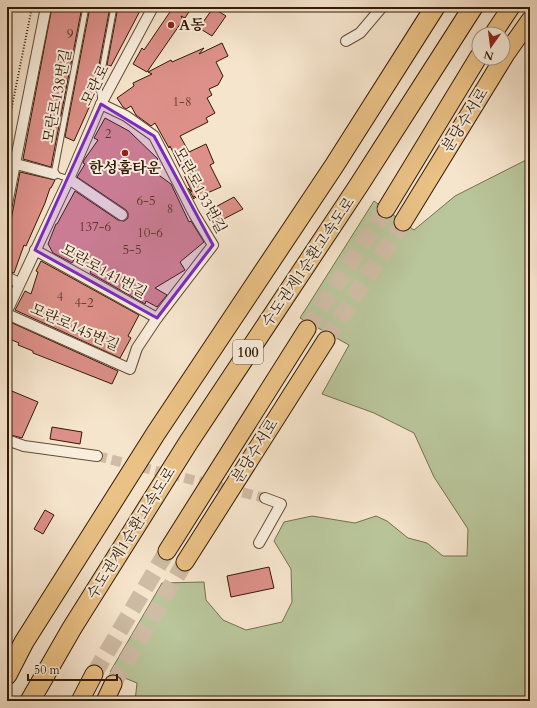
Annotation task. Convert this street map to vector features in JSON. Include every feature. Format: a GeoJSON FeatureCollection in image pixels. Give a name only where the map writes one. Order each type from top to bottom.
{"type":"FeatureCollection","features":[{"type":"Feature","properties":{"kind":"highway","name":"수도권제1순환고속도로"},"geometry":{"type":"LineString","coordinates":[[7,675],[24,642],[156,433],[334,166],[435,7]]}},
{"type":"Feature","properties":{"kind":"highway","name":"수도권제1순환고속도로"},"geometry":{"type":"LineString","coordinates":[[30,701],[72,628],[188,442],[359,185],[473,7]]}},
{"type":"Feature","properties":{"kind":"highway"},"geometry":{"type":"LineString","coordinates":[[498,26],[511,7]]}},
{"type":"Feature","properties":{"kind":"highway","name":"분당수서로"},"geometry":{"type":"LineString","coordinates":[[403,222],[506,54],[530,20]]}},
{"type":"Feature","properties":{"kind":"highway","name":"분당수서로"},"geometry":{"type":"LineString","coordinates":[[386,209],[473,66]]}},
{"type":"Feature","properties":{"kind":"highway","name":"분당수서로"},"geometry":{"type":"LineString","coordinates":[[167,551],[307,329]]}},
{"type":"Feature","properties":{"kind":"highway","name":"분당수서로"},"geometry":{"type":"LineString","coordinates":[[185,562],[326,340]]}},
{"type":"Feature","properties":{"kind":"highway"},"geometry":{"type":"LineString","coordinates":[[80,701],[94,674]]}},
{"type":"Feature","properties":{"kind":"highway"},"geometry":{"type":"LineString","coordinates":[[105,701],[113,684]]}},
{"type":"Feature","properties":{"kind":"street"},"geometry":{"type":"LineString","coordinates":[[7,204],[46,7]]}},
{"type":"Feature","properties":{"kind":"street","name":"모란로"},"geometry":{"type":"LineString","coordinates":[[7,312],[19,283],[69,179],[101,104],[153,7]]}},
{"type":"Feature","properties":{"kind":"street"},"geometry":{"type":"LineString","coordinates":[[346,41],[360,33],[382,7]]}},
{"type":"Feature","properties":{"kind":"street","name":"모란로133번길"},"geometry":{"type":"LineString","coordinates":[[101,104],[126,116],[154,136],[194,214],[213,245],[157,318],[137,348],[130,369]]}},
{"type":"Feature","properties":{"kind":"street"},"geometry":{"type":"LineString","coordinates":[[16,164],[54,174]]}},
{"type":"Feature","properties":{"kind":"street"},"geometry":{"type":"LineString","coordinates":[[69,179],[122,215]]}},
{"type":"Feature","properties":{"kind":"street","name":"모란로141번길"},"geometry":{"type":"LineString","coordinates":[[35,250],[157,318]]}},
{"type":"Feature","properties":{"kind":"street"},"geometry":{"type":"LineString","coordinates":[[7,277],[19,283]]}},
{"type":"Feature","properties":{"kind":"street","name":"모란로145번길"},"geometry":{"type":"LineString","coordinates":[[7,312],[130,369]]}},
{"type":"Feature","properties":{"kind":"street"},"geometry":{"type":"LineString","coordinates":[[7,440],[24,446],[97,456]]}},
{"type":"Feature","properties":{"kind":"street"},"geometry":{"type":"LineString","coordinates":[[259,543],[280,504],[265,498]]}},
{"type":"Feature","properties":{"kind":"lane","name":"모란로138번길"},"geometry":{"type":"LineString","coordinates":[[54,174],[86,7]]}},
{"type":"Feature","properties":{"kind":"lane"},"geometry":{"type":"LineString","coordinates":[[101,104],[99,87],[114,7]]}},
{"type":"Feature","properties":{"kind":"lane"},"geometry":{"type":"LineString","coordinates":[[54,174],[69,179]]}},
{"type":"Feature","properties":{"kind":"path"},"geometry":{"type":"LineString","coordinates":[[7,131],[32,7]]}},
{"type":"Feature","properties":{"kind":"highlighted area"},"geometry":{"type":"Polygon","coordinates":[[[101,104],[154,136],[213,245],[157,318],[35,250],[101,104]]]}},
{"type":"Feature","properties":{"kind":"green space"},"geometry":{"type":"Polygon","coordinates":[[[530,158],[530,701],[135,701],[137,683],[110,672],[162,583],[204,582],[206,600],[223,620],[246,630],[282,622],[292,602],[291,569],[274,541],[284,522],[312,516],[355,523],[376,516],[387,521],[408,538],[427,543],[443,556],[467,556],[468,529],[434,477],[414,433],[374,413],[322,394],[349,345],[300,318],[374,201],[414,230],[455,196],[530,158]]]}},
{"type":"Feature","properties":{"kind":"building"},"geometry":{"type":"Polygon","coordinates":[[[52,7],[82,7],[51,167],[23,159],[52,7]]]}},
{"type":"Feature","properties":{"kind":"building"},"geometry":{"type":"Polygon","coordinates":[[[90,7],[110,7],[95,86],[96,92],[74,141],[65,137],[90,7]]]}},
{"type":"Feature","properties":{"kind":"building"},"geometry":{"type":"Polygon","coordinates":[[[118,7],[142,7],[111,66],[107,65],[118,7]]]}},
{"type":"Feature","properties":{"kind":"building","name":"A동"},"geometry":{"type":"Polygon","coordinates":[[[168,7],[192,7],[185,18],[181,16],[183,20],[147,72],[133,64],[142,48],[144,50],[172,9],[168,7]]]}},
{"type":"Feature","properties":{"kind":"building"},"geometry":{"type":"Polygon","coordinates":[[[213,8],[226,16],[212,36],[199,28],[213,8]]]}},
{"type":"Feature","properties":{"kind":"building"},"geometry":{"type":"Polygon","coordinates":[[[222,43],[228,56],[216,62],[223,76],[218,85],[209,89],[212,95],[207,98],[215,113],[206,118],[208,122],[180,136],[189,152],[206,144],[214,163],[210,165],[221,187],[196,198],[194,196],[194,199],[170,146],[169,148],[155,123],[151,126],[136,115],[131,106],[126,109],[123,107],[117,98],[134,86],[133,83],[152,74],[148,72],[171,60],[172,62],[204,48],[199,54],[222,43]]]}},
{"type":"Feature","properties":{"kind":"building"},"geometry":{"type":"Polygon","coordinates":[[[105,118],[129,131],[158,159],[149,168],[171,184],[189,222],[191,221],[204,242],[180,262],[185,270],[155,288],[167,295],[157,307],[146,301],[145,304],[90,273],[92,268],[75,258],[72,263],[53,253],[48,244],[56,224],[75,191],[118,220],[124,221],[128,218],[128,213],[126,210],[77,177],[85,164],[83,163],[84,160],[98,140],[94,138],[105,118]]]}},
{"type":"Feature","properties":{"kind":"building"},"geometry":{"type":"Polygon","coordinates":[[[20,172],[55,180],[50,188],[26,246],[24,245],[14,273],[7,271],[7,242],[20,172]]]}},
{"type":"Feature","properties":{"kind":"building"},"geometry":{"type":"Polygon","coordinates":[[[234,197],[243,209],[214,224],[208,211],[234,197]]]}},
{"type":"Feature","properties":{"kind":"building"},"geometry":{"type":"Polygon","coordinates":[[[41,261],[139,315],[128,336],[131,338],[120,358],[15,310],[25,291],[31,294],[38,272],[36,271],[41,261]]]}},
{"type":"Feature","properties":{"kind":"building"},"geometry":{"type":"Polygon","coordinates":[[[10,322],[118,371],[112,384],[33,353],[33,351],[18,345],[19,343],[7,338],[7,330],[10,322]]]}},
{"type":"Feature","properties":{"kind":"building"},"geometry":{"type":"Polygon","coordinates":[[[7,389],[38,402],[22,438],[7,434],[7,389]]]}},
{"type":"Feature","properties":{"kind":"building"},"geometry":{"type":"Polygon","coordinates":[[[52,427],[82,432],[80,444],[50,439],[52,427]]]}},
{"type":"Feature","properties":{"kind":"building"},"geometry":{"type":"Polygon","coordinates":[[[45,510],[54,515],[43,534],[34,529],[45,510]]]}},
{"type":"Feature","properties":{"kind":"building"},"geometry":{"type":"Polygon","coordinates":[[[269,567],[274,588],[231,597],[227,576],[269,567]]]}},
{"type":"Feature","properties":{"kind":"tunnel"},"geometry":{"type":"LineString","coordinates":[[307,329],[386,209]]}},
{"type":"Feature","properties":{"kind":"tunnel"},"geometry":{"type":"LineString","coordinates":[[326,340],[403,222]]}},
{"type":"Feature","properties":{"kind":"tunnel"},"geometry":{"type":"LineString","coordinates":[[97,456],[265,498]]}},
{"type":"Feature","properties":{"kind":"tunnel"},"geometry":{"type":"LineString","coordinates":[[94,674],[167,551]]}},
{"type":"Feature","properties":{"kind":"tunnel"},"geometry":{"type":"LineString","coordinates":[[113,684],[185,562]]}},
{"type":"Feature","properties":{"kind":"place","name":"A동"},"geometry":{"type":"Point","coordinates":[171,25]}},
{"type":"Feature","properties":{"kind":"place","name":"한성홈타운"},"geometry":{"type":"Point","coordinates":[125,153]}}]}
